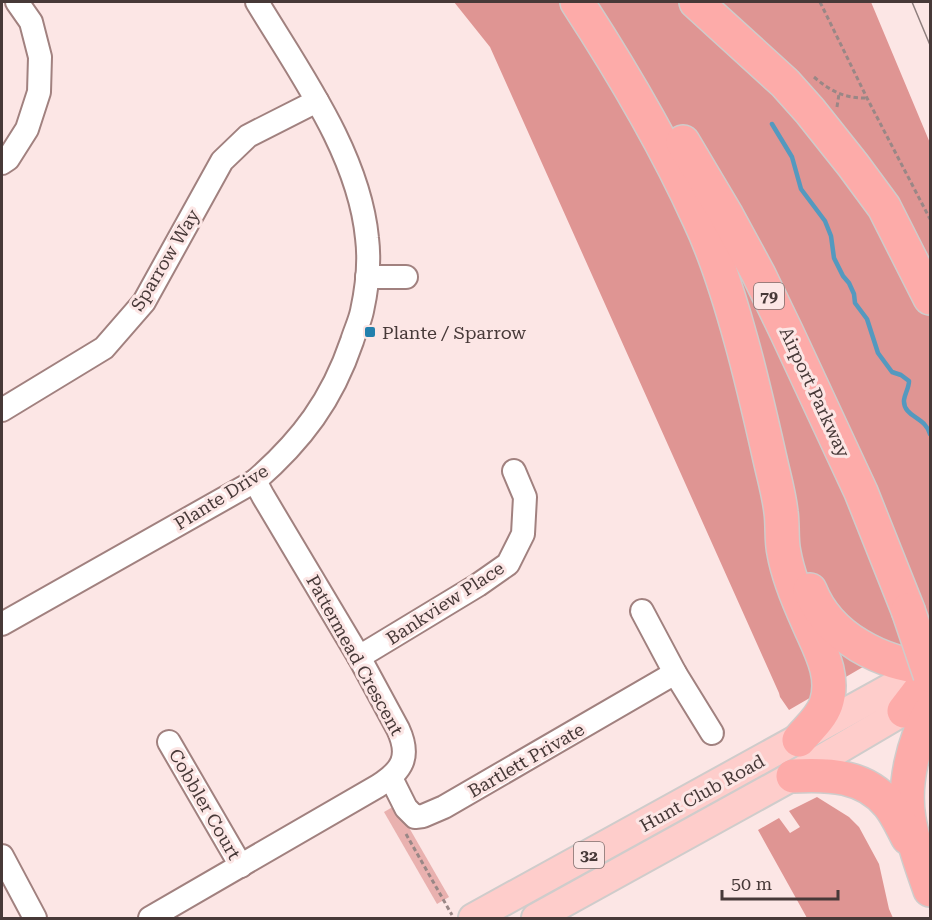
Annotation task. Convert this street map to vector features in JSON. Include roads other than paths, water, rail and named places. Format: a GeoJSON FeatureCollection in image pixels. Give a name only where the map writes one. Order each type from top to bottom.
{"type":"FeatureCollection","features":[{"type":"Feature","properties":{"kind":"highway"},"geometry":{"type":"LineString","coordinates":[[577,2],[613,56],[700,221],[722,278],[742,342],[781,513],[784,552],[799,600],[824,660],[829,684],[826,704],[820,716],[798,740]]}},
{"type":"Feature","properties":{"kind":"highway","name":"Airport Parkway"},"geometry":{"type":"LineString","coordinates":[[593,2],[674,127],[759,275],[857,482],[908,610],[924,684]]}},
{"type":"Feature","properties":{"kind":"highway"},"geometry":{"type":"LineString","coordinates":[[696,2],[785,83],[853,165],[884,207],[930,298]]}},
{"type":"Feature","properties":{"kind":"highway"},"geometry":{"type":"LineString","coordinates":[[781,513],[813,597],[830,622],[851,640],[875,654],[895,661],[924,684],[920,734],[914,752],[908,790],[908,816],[930,890]]}},
{"type":"Feature","properties":{"kind":"highway"},"geometry":{"type":"LineString","coordinates":[[793,776],[845,777],[868,787],[879,795],[895,814],[919,858]]}},
{"type":"Feature","properties":{"kind":"main road","name":"Hunt Club Road"},"geometry":{"type":"LineString","coordinates":[[472,918],[798,740],[924,684]]}},
{"type":"Feature","properties":{"kind":"main road","name":"Hunt Club Road"},"geometry":{"type":"LineString","coordinates":[[536,918],[793,776],[924,684]]}},
{"type":"Feature","properties":{"kind":"street"},"geometry":{"type":"LineString","coordinates":[[2,163],[8,159],[27,129],[39,92],[40,57],[31,22],[17,2]]}},
{"type":"Feature","properties":{"kind":"street","name":"Plante Drive"},"geometry":{"type":"LineString","coordinates":[[2,624],[255,481],[279,460],[306,429],[325,402],[346,358],[362,312],[367,277],[368,240],[362,204],[332,128],[257,2]]}},
{"type":"Feature","properties":{"kind":"street","name":"Sparrow Way"},"geometry":{"type":"LineString","coordinates":[[2,410],[104,348],[144,302],[222,162],[248,136],[317,101]]}},
{"type":"Feature","properties":{"kind":"street"},"geometry":{"type":"LineString","coordinates":[[367,277],[406,277]]}},
{"type":"Feature","properties":{"kind":"street","name":"Bankview Place"},"geometry":{"type":"LineString","coordinates":[[359,657],[478,585],[508,564],[523,534],[525,497],[514,471]]}},
{"type":"Feature","properties":{"kind":"street","name":"Pattermead Crescent"},"geometry":{"type":"LineString","coordinates":[[255,481],[359,657],[403,741],[399,771],[391,778]]}},
{"type":"Feature","properties":{"kind":"street"},"geometry":{"type":"LineString","coordinates":[[642,611],[675,673],[712,733]]}},
{"type":"Feature","properties":{"kind":"street","name":"Bartlett Private"},"geometry":{"type":"LineString","coordinates":[[391,778],[406,808],[415,817],[423,816],[444,807],[675,673]]}},
{"type":"Feature","properties":{"kind":"street","name":"Cobbler Court"},"geometry":{"type":"LineString","coordinates":[[168,742],[241,866]]}},
{"type":"Feature","properties":{"kind":"street"},"geometry":{"type":"LineString","coordinates":[[150,918],[391,778]]}},
{"type":"Feature","properties":{"kind":"street"},"geometry":{"type":"LineString","coordinates":[[2,856],[35,918]]}},
{"type":"Feature","properties":{"kind":"waterway"},"geometry":{"type":"LineString","coordinates":[[772,124],[792,157],[801,189],[825,221],[831,236],[834,258],[849,283],[855,303],[867,319],[878,353],[892,372],[909,381],[904,400],[906,409],[928,428],[930,434]]}},
{"type":"Feature","properties":{"kind":"tram line"},"geometry":{"type":"LineString","coordinates":[[912,2],[930,45]]}},
{"type":"Feature","properties":{"kind":"place","name":"Plante / Sparrow"},"geometry":{"type":"Point","coordinates":[370,332]}}]}
